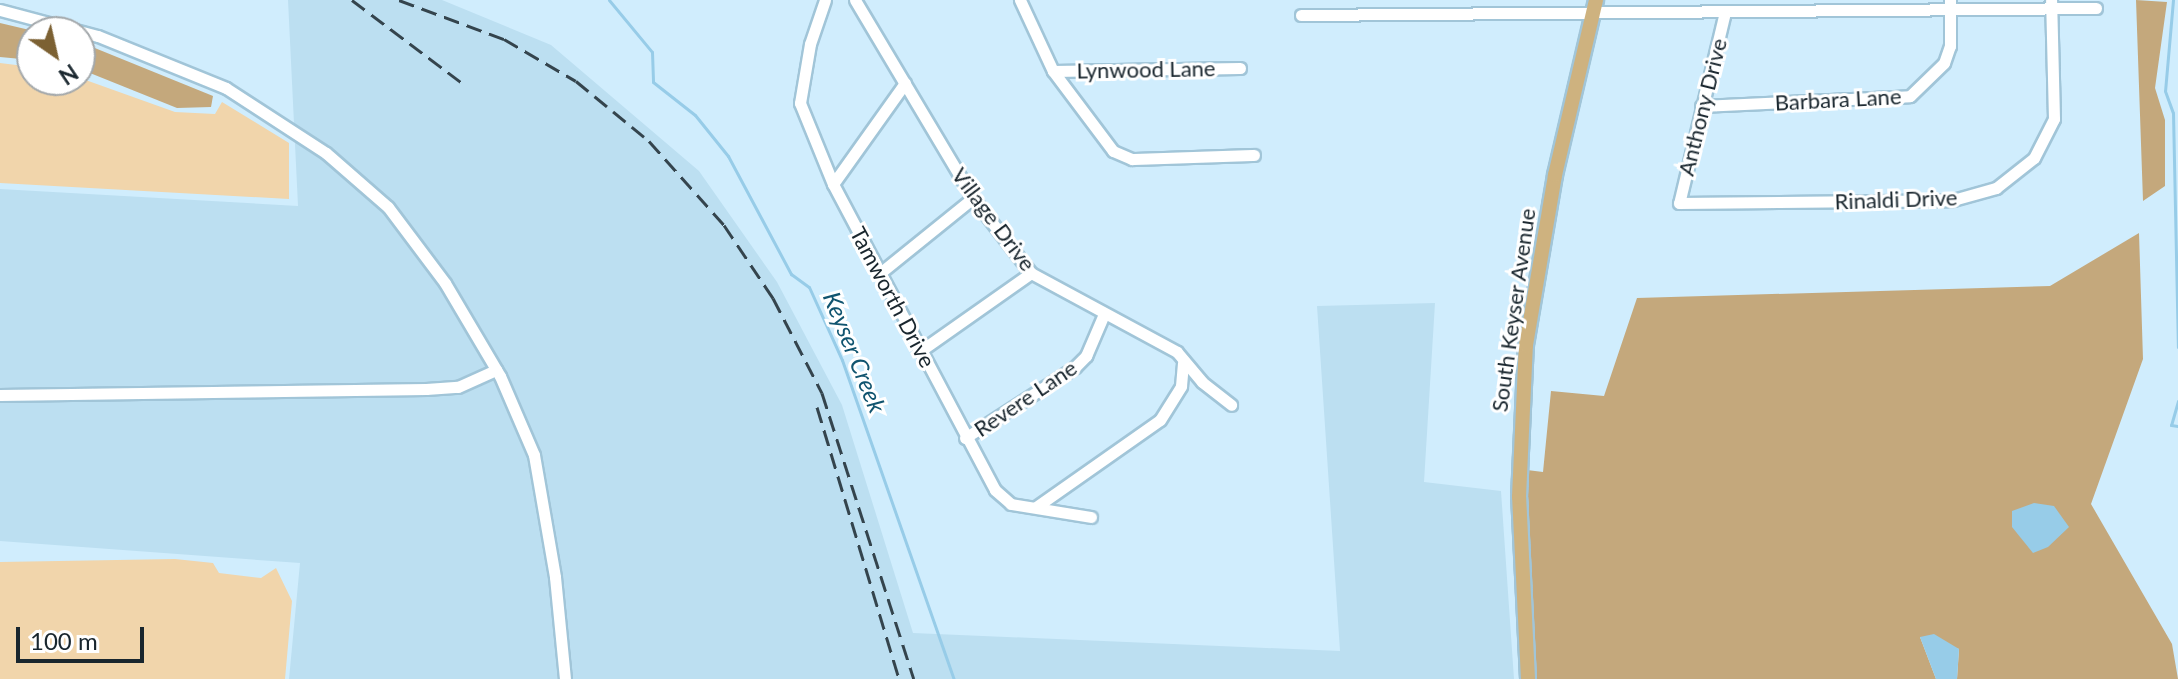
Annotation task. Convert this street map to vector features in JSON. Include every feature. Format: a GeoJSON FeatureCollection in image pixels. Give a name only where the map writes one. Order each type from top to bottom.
{"type":"FeatureCollection","features":[{"type":"Feature","properties":{"kind":"main road","name":"South Keyser Avenue"},"geometry":{"type":"LineString","coordinates":[[1528,679],[1519,497],[1526,345],[1555,175],[1594,6]]}},
{"type":"Feature","properties":{"kind":"street","name":"Tamworth Drive"},"geometry":{"type":"LineString","coordinates":[[825,0],[810,44],[800,103],[833,184],[995,490],[1011,504],[1091,517]]}},
{"type":"Feature","properties":{"kind":"street","name":"Village Drive"},"geometry":{"type":"LineString","coordinates":[[855,0],[973,198],[1031,273],[1165,345],[1231,405]]}},
{"type":"Feature","properties":{"kind":"street"},"geometry":{"type":"LineString","coordinates":[[1020,0],[1053,71],[1113,151],[1132,159],[1254,155]]}},
{"type":"Feature","properties":{"kind":"street"},"geometry":{"type":"LineString","coordinates":[[1301,15],[1594,6],[1725,12],[1816,6],[1950,4],[2052,4],[2096,8]]}},
{"type":"Feature","properties":{"kind":"street","name":"Barbara Lane"},"geometry":{"type":"LineString","coordinates":[[1701,106],[1910,96],[1944,63],[1950,46],[1950,4]]}},
{"type":"Feature","properties":{"kind":"street","name":"Rinaldi Drive"},"geometry":{"type":"LineString","coordinates":[[1679,203],[1953,200],[1996,188],[2034,158],[2054,119],[2052,4]]}},
{"type":"Feature","properties":{"kind":"street"},"geometry":{"type":"LineString","coordinates":[[0,10],[160,58],[226,88],[326,153],[388,207],[445,283],[496,370],[534,455],[555,577],[565,679]]}},
{"type":"Feature","properties":{"kind":"street","name":"Anthony Drive"},"geometry":{"type":"LineString","coordinates":[[1679,203],[1725,12]]}},
{"type":"Feature","properties":{"kind":"street","name":"Lynwood Lane"},"geometry":{"type":"LineString","coordinates":[[1053,71],[1240,68]]}},
{"type":"Feature","properties":{"kind":"street"},"geometry":{"type":"LineString","coordinates":[[833,184],[905,83]]}},
{"type":"Feature","properties":{"kind":"street"},"geometry":{"type":"LineString","coordinates":[[880,273],[973,198]]}},
{"type":"Feature","properties":{"kind":"street"},"geometry":{"type":"LineString","coordinates":[[923,349],[1031,273]]}},
{"type":"Feature","properties":{"kind":"street","name":"Revere Lane"},"geometry":{"type":"LineString","coordinates":[[965,438],[1075,367],[1086,356],[1104,314]]}},
{"type":"Feature","properties":{"kind":"street"},"geometry":{"type":"LineString","coordinates":[[1036,507],[1160,420],[1181,386],[1183,363]]}},
{"type":"Feature","properties":{"kind":"street"},"geometry":{"type":"LineString","coordinates":[[0,395],[426,389],[458,387],[496,370]]}},
{"type":"Feature","properties":{"kind":"shaded area"},"geometry":{"type":"Polygon","coordinates":[[[288,0],[442,0],[551,45],[699,171],[777,282],[842,405],[913,633],[1340,651],[1317,306],[1435,303],[1424,482],[1501,491],[1514,679],[289,679],[300,563],[0,541],[0,189],[298,206],[288,0]]]}},
{"type":"Feature","properties":{"kind":"shaded area"},"geometry":{"type":"Polygon","coordinates":[[[2136,0],[2167,2],[2155,88],[2165,120],[2165,186],[2143,201],[2136,0]]]}},
{"type":"Feature","properties":{"kind":"shaded area"},"geometry":{"type":"Polygon","coordinates":[[[0,23],[16,27],[16,58],[0,57],[0,23]]]}},
{"type":"Feature","properties":{"kind":"shaded area"},"geometry":{"type":"Polygon","coordinates":[[[96,48],[213,96],[211,107],[177,108],[96,75],[96,48]]]}},
{"type":"Feature","properties":{"kind":"shaded area"},"geometry":{"type":"Polygon","coordinates":[[[0,63],[16,65],[16,96],[96,96],[96,84],[175,112],[215,114],[222,102],[289,143],[289,199],[0,183],[0,63]]]}},
{"type":"Feature","properties":{"kind":"shaded area"},"geometry":{"type":"Polygon","coordinates":[[[2139,233],[2143,359],[2091,504],[2172,644],[2178,679],[1957,679],[1959,649],[1920,637],[1936,679],[1535,679],[1527,470],[1543,472],[1551,391],[1604,396],[1637,298],[2050,286],[2139,233]]]}},
{"type":"Feature","properties":{"kind":"shaded area"},"geometry":{"type":"Polygon","coordinates":[[[2034,503],[2054,506],[2069,527],[2048,547],[2033,553],[2012,527],[2012,511],[2034,503]]]}},
{"type":"Feature","properties":{"kind":"shaded area"},"geometry":{"type":"Polygon","coordinates":[[[175,559],[213,563],[219,573],[261,578],[276,568],[292,601],[285,679],[0,679],[0,562],[175,559]]]}},
{"type":"Feature","properties":{"kind":"shaded area"},"geometry":{"type":"Polygon","coordinates":[[[1934,634],[1959,649],[1957,679],[1936,679],[1920,637],[1934,634]]]}},
{"type":"Feature","properties":{"kind":"waterway","name":"Keyser Creek"},"geometry":{"type":"LineString","coordinates":[[609,0],[652,52],[653,82],[695,115],[728,156],[791,274],[809,287],[842,360],[954,679]]}},
{"type":"Feature","properties":{"kind":"waterway"},"geometry":{"type":"LineString","coordinates":[[2173,0],[2165,91],[2173,113],[2178,347]]}},
{"type":"Feature","properties":{"kind":"waterway"},"geometry":{"type":"LineString","coordinates":[[2178,401],[2171,425],[2178,426]]}},
{"type":"Feature","properties":{"kind":"railway"},"geometry":{"type":"LineString","coordinates":[[352,0],[461,82]]}},
{"type":"Feature","properties":{"kind":"railway"},"geometry":{"type":"LineString","coordinates":[[399,0],[504,39],[576,81],[649,141],[724,225],[773,298],[822,393],[914,679]]}},
{"type":"Feature","properties":{"kind":"railway"},"geometry":{"type":"LineString","coordinates":[[817,407],[899,679]]}}]}
